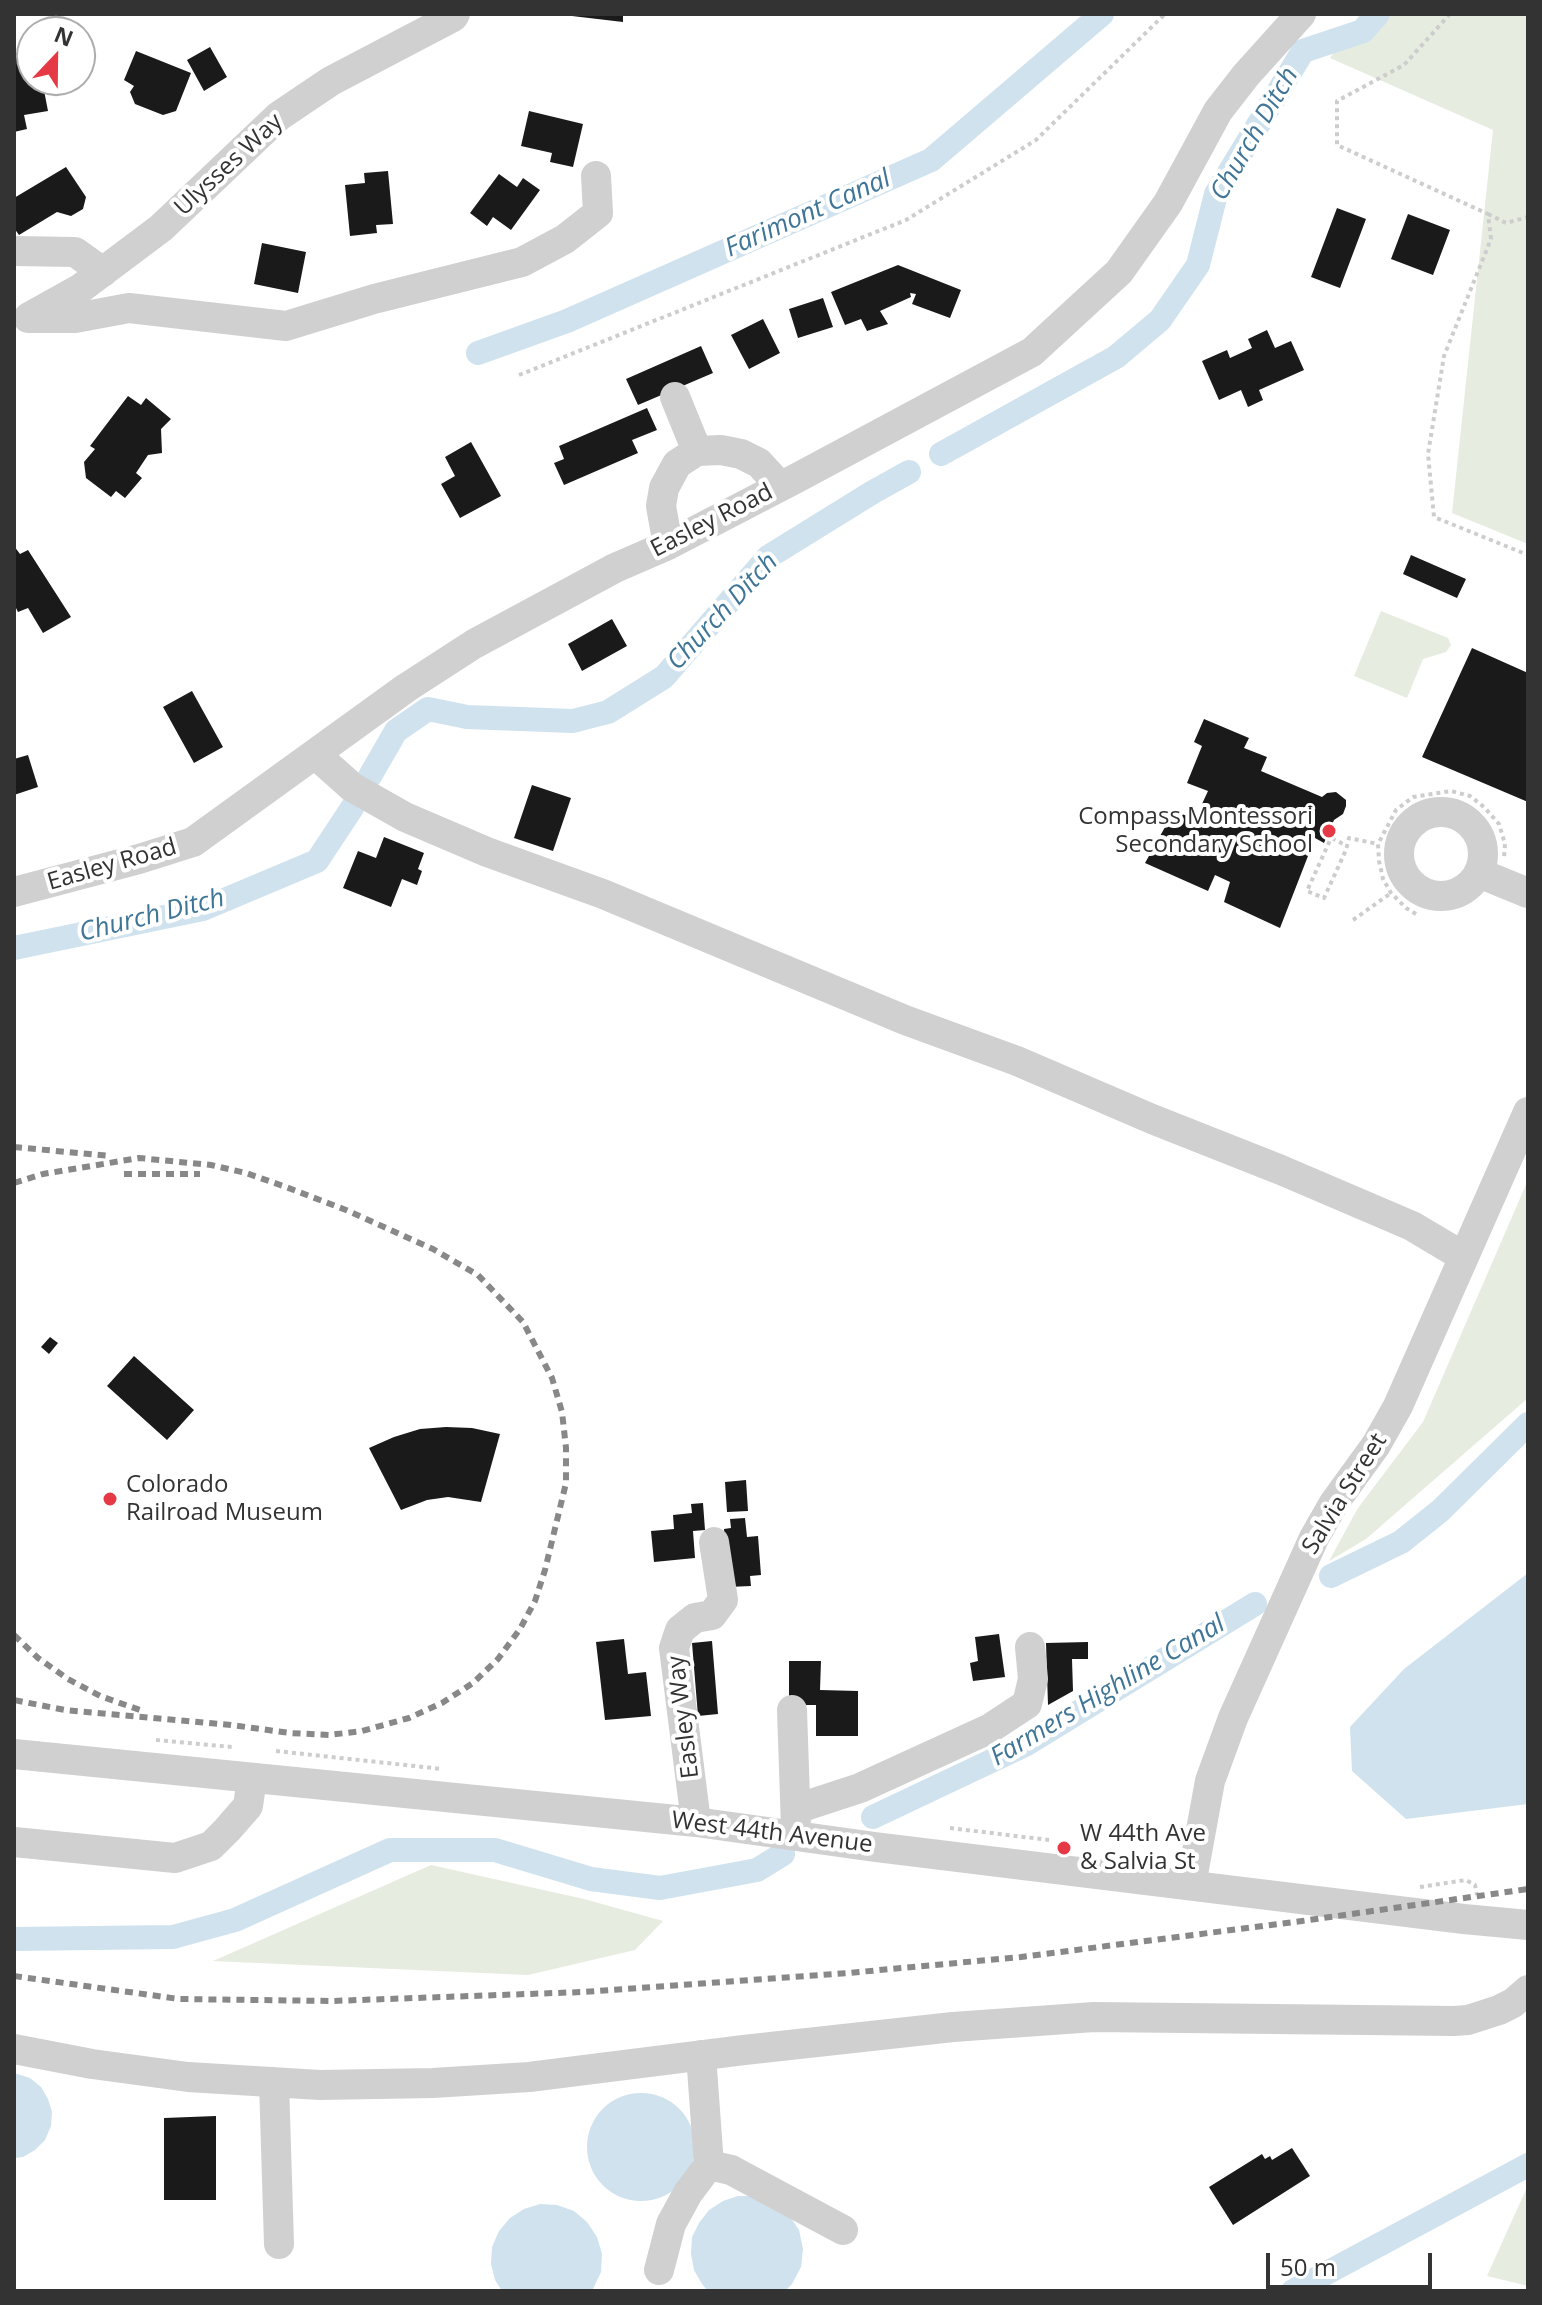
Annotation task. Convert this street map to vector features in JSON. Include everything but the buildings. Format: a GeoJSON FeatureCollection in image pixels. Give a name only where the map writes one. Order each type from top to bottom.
{"type":"FeatureCollection","features":[{"type":"Feature","properties":{"kind":"street","name":"Easley Road"},"geometry":{"type":"LineString","coordinates":[[14,892],[193,842],[406,688],[474,644],[1032,352],[1119,272],[1168,203],[1218,111],[1301,14]]}},
{"type":"Feature","properties":{"kind":"street","name":"Ulysses Way"},"geometry":{"type":"LineString","coordinates":[[21,323],[81,288],[161,228],[279,116],[331,81],[454,15]]}},
{"type":"Feature","properties":{"kind":"street"},"geometry":{"type":"LineString","coordinates":[[21,323],[75,318],[129,308],[286,326],[374,299],[522,262],[565,239],[598,213],[596,176]]}},
{"type":"Feature","properties":{"kind":"street"},"geometry":{"type":"LineString","coordinates":[[14,251],[75,252],[103,272]]}},
{"type":"Feature","properties":{"kind":"street"},"geometry":{"type":"LineString","coordinates":[[675,397],[697,451]]}},
{"type":"Feature","properties":{"kind":"street"},"geometry":{"type":"LineString","coordinates":[[668,545],[661,506],[664,488],[677,464],[697,451],[721,450],[741,454],[759,463],[780,486]]}},
{"type":"Feature","properties":{"kind":"street"},"geometry":{"type":"LineString","coordinates":[[315,754],[352,787],[419,823],[487,852],[603,894],[905,1020],[1017,1061],[1295,1176],[1412,1226],[1464,1257]]}},
{"type":"Feature","properties":{"kind":"street"},"geometry":{"type":"LineString","coordinates":[[1479,873],[1523,891]]}},
{"type":"Feature","properties":{"kind":"street","name":"Salvia Street"},"geometry":{"type":"LineString","coordinates":[[1191,1885],[1210,1781],[1233,1718],[1314,1538],[1389,1423],[1528,1112]]}},
{"type":"Feature","properties":{"kind":"street","name":"Easley Way"},"geometry":{"type":"LineString","coordinates":[[696,1822],[674,1648],[680,1630],[695,1618],[712,1615],[723,1600],[714,1542]]}},
{"type":"Feature","properties":{"kind":"street"},"geometry":{"type":"LineString","coordinates":[[792,1710],[797,1827],[860,1788],[989,1729],[1027,1704],[1033,1679],[1030,1647]]}},
{"type":"Feature","properties":{"kind":"street","name":"West 44th Avenue"},"geometry":{"type":"LineString","coordinates":[[14,1754],[696,1822],[797,1827],[875,1847],[1528,1925]]}},
{"type":"Feature","properties":{"kind":"street"},"geometry":{"type":"LineString","coordinates":[[14,1842],[175,1858],[211,1846],[227,1830],[248,1806],[252,1778]]}},
{"type":"Feature","properties":{"kind":"street"},"geometry":{"type":"LineString","coordinates":[[14,2049],[92,2064],[188,2077],[320,2085],[433,2083],[953,2027],[1094,2017],[1468,2020],[1513,2003],[1528,1990]]}},
{"type":"Feature","properties":{"kind":"street"},"geometry":{"type":"LineString","coordinates":[[659,2270],[671,2224],[688,2193],[709,2165],[701,2055]]}},
{"type":"Feature","properties":{"kind":"street"},"geometry":{"type":"LineString","coordinates":[[274,2082],[279,2244]]}},
{"type":"Feature","properties":{"kind":"street"},"geometry":{"type":"LineString","coordinates":[[709,2165],[731,2170],[843,2230]]}},
{"type":"Feature","properties":{"kind":"path"},"geometry":{"type":"LineString","coordinates":[[519,375],[906,220],[1036,140],[1165,14]]}},
{"type":"Feature","properties":{"kind":"path"},"geometry":{"type":"LineString","coordinates":[[1450,14],[1404,65],[1337,101],[1337,145],[1506,223],[1528,217]]}},
{"type":"Feature","properties":{"kind":"path"},"geometry":{"type":"LineString","coordinates":[[1488,214],[1491,239],[1444,356],[1428,454],[1434,517],[1528,555]]}},
{"type":"Feature","properties":{"kind":"path"},"geometry":{"type":"LineString","coordinates":[[1416,914],[1391,893],[1383,879],[1378,844],[1396,810],[1413,797],[1451,791],[1470,796],[1484,807],[1499,824],[1505,844],[1504,866],[1524,875],[1523,891]]}},
{"type":"Feature","properties":{"kind":"path"},"geometry":{"type":"LineString","coordinates":[[1347,846],[1329,837],[1307,891],[1324,898],[1347,846],[1349,838],[1378,844]]}},
{"type":"Feature","properties":{"kind":"path"},"geometry":{"type":"LineString","coordinates":[[1353,920],[1391,893]]}},
{"type":"Feature","properties":{"kind":"shaded area"},"geometry":{"type":"Polygon","coordinates":[[[1360,14],[1528,14],[1528,544],[1452,513],[1493,130],[1330,58],[1360,14]]]}},
{"type":"Feature","properties":{"kind":"shaded area"},"geometry":{"type":"Polygon","coordinates":[[[1381,611],[1448,638],[1451,645],[1446,652],[1423,659],[1407,698],[1354,676],[1381,611]]]}},
{"type":"Feature","properties":{"kind":"shaded area"},"geometry":{"type":"Polygon","coordinates":[[[1528,1180],[1528,1398],[1366,1539],[1329,1561],[1358,1508],[1423,1422],[1528,1180]]]}},
{"type":"Feature","properties":{"kind":"shaded area"},"geometry":{"type":"Polygon","coordinates":[[[431,1865],[584,1899],[663,1921],[635,1950],[528,1975],[213,1961],[431,1865]]]}},
{"type":"Feature","properties":{"kind":"shaded area"},"geometry":{"type":"Polygon","coordinates":[[[1528,2185],[1528,2286],[1487,2276],[1528,2185]]]}},
{"type":"Feature","properties":{"kind":"water"},"geometry":{"type":"Polygon","coordinates":[[[1528,1573],[1528,1804],[1406,1819],[1352,1771],[1350,1727],[1404,1669],[1528,1573]]]}},
{"type":"Feature","properties":{"kind":"water"},"geometry":{"type":"Polygon","coordinates":[[[14,2073],[30,2078],[41,2087],[52,2112],[51,2126],[45,2140],[23,2157],[14,2158],[14,2073]]]}},
{"type":"Feature","properties":{"kind":"water"},"geometry":{"type":"Polygon","coordinates":[[[641,2093],[662,2097],[679,2109],[691,2126],[695,2147],[691,2168],[679,2185],[662,2197],[641,2201],[620,2197],[603,2185],[591,2168],[587,2147],[591,2126],[603,2109],[620,2097],[641,2093]]]}},
{"type":"Feature","properties":{"kind":"water"},"geometry":{"type":"Polygon","coordinates":[[[738,2196],[757,2196],[789,2215],[799,2230],[803,2249],[801,2267],[785,2291],[708,2291],[694,2270],[692,2237],[699,2223],[709,2210],[738,2196]]]}},
{"type":"Feature","properties":{"kind":"water"},"geometry":{"type":"Polygon","coordinates":[[[540,2204],[557,2205],[574,2211],[587,2222],[597,2237],[602,2254],[601,2272],[592,2291],[502,2291],[495,2280],[491,2264],[492,2247],[499,2231],[510,2218],[540,2204]]]}},
{"type":"Feature","properties":{"kind":"waterway","name":"Farimont Canal"},"geometry":{"type":"LineString","coordinates":[[478,353],[567,321],[931,160],[1102,14]]}},
{"type":"Feature","properties":{"kind":"waterway","name":"Church Ditch"},"geometry":{"type":"LineString","coordinates":[[941,454],[1116,357],[1160,320],[1198,265],[1216,194],[1303,51],[1363,31],[1378,14]]}},
{"type":"Feature","properties":{"kind":"waterway","name":"Church Ditch"},"geometry":{"type":"LineString","coordinates":[[370,776],[396,731],[428,709],[467,717],[573,721],[608,712],[664,677],[768,557],[909,472]]}},
{"type":"Feature","properties":{"kind":"waterway","name":"Church Ditch"},"geometry":{"type":"LineString","coordinates":[[14,948],[203,909],[317,861],[352,808]]}},
{"type":"Feature","properties":{"kind":"waterway","name":"Farmers Highline Canal"},"geometry":{"type":"LineString","coordinates":[[1331,1576],[1401,1542],[1440,1511],[1528,1424]]}},
{"type":"Feature","properties":{"kind":"waterway","name":"Farmers Highline Canal"},"geometry":{"type":"LineString","coordinates":[[873,1817],[1025,1745],[1255,1604]]}},
{"type":"Feature","properties":{"kind":"waterway","name":"Farmers Highline Canal"},"geometry":{"type":"LineString","coordinates":[[14,1939],[173,1937],[235,1920],[390,1850],[495,1850],[591,1879],[660,1888],[757,1870],[783,1854]]}},
{"type":"Feature","properties":{"kind":"waterway"},"geometry":{"type":"LineString","coordinates":[[1293,2291],[1528,2165]]}},
{"type":"Feature","properties":{"kind":"railway"},"geometry":{"type":"LineString","coordinates":[[14,1147],[110,1156]]}},
{"type":"Feature","properties":{"kind":"railway"},"geometry":{"type":"LineString","coordinates":[[14,1183],[43,1174],[139,1158],[211,1165],[286,1187],[433,1249],[478,1275],[523,1322],[552,1378],[562,1412],[566,1448],[566,1483],[535,1601],[520,1629],[498,1659],[473,1683],[442,1703],[409,1718],[362,1731],[329,1735],[65,1710],[14,1700]]}},
{"type":"Feature","properties":{"kind":"railway"},"geometry":{"type":"LineString","coordinates":[[124,1174],[200,1174]]}},
{"type":"Feature","properties":{"kind":"railway"},"geometry":{"type":"LineString","coordinates":[[14,1635],[38,1658],[68,1679],[100,1696],[140,1710]]}},
{"type":"Feature","properties":{"kind":"railway"},"geometry":{"type":"LineString","coordinates":[[14,1976],[179,1999],[331,2001],[583,1992],[1021,1957],[1528,1889]]}},
{"type":"Feature","properties":{"kind":"place","name":"Compass Montessori Secondary School"},"geometry":{"type":"Point","coordinates":[1329,831]}},
{"type":"Feature","properties":{"kind":"place","name":"Colorado Railroad Museum"},"geometry":{"type":"Point","coordinates":[110,1499]}},
{"type":"Feature","properties":{"kind":"place","name":"W 44th Ave & Salvia St"},"geometry":{"type":"Point","coordinates":[1064,1848]}}]}
